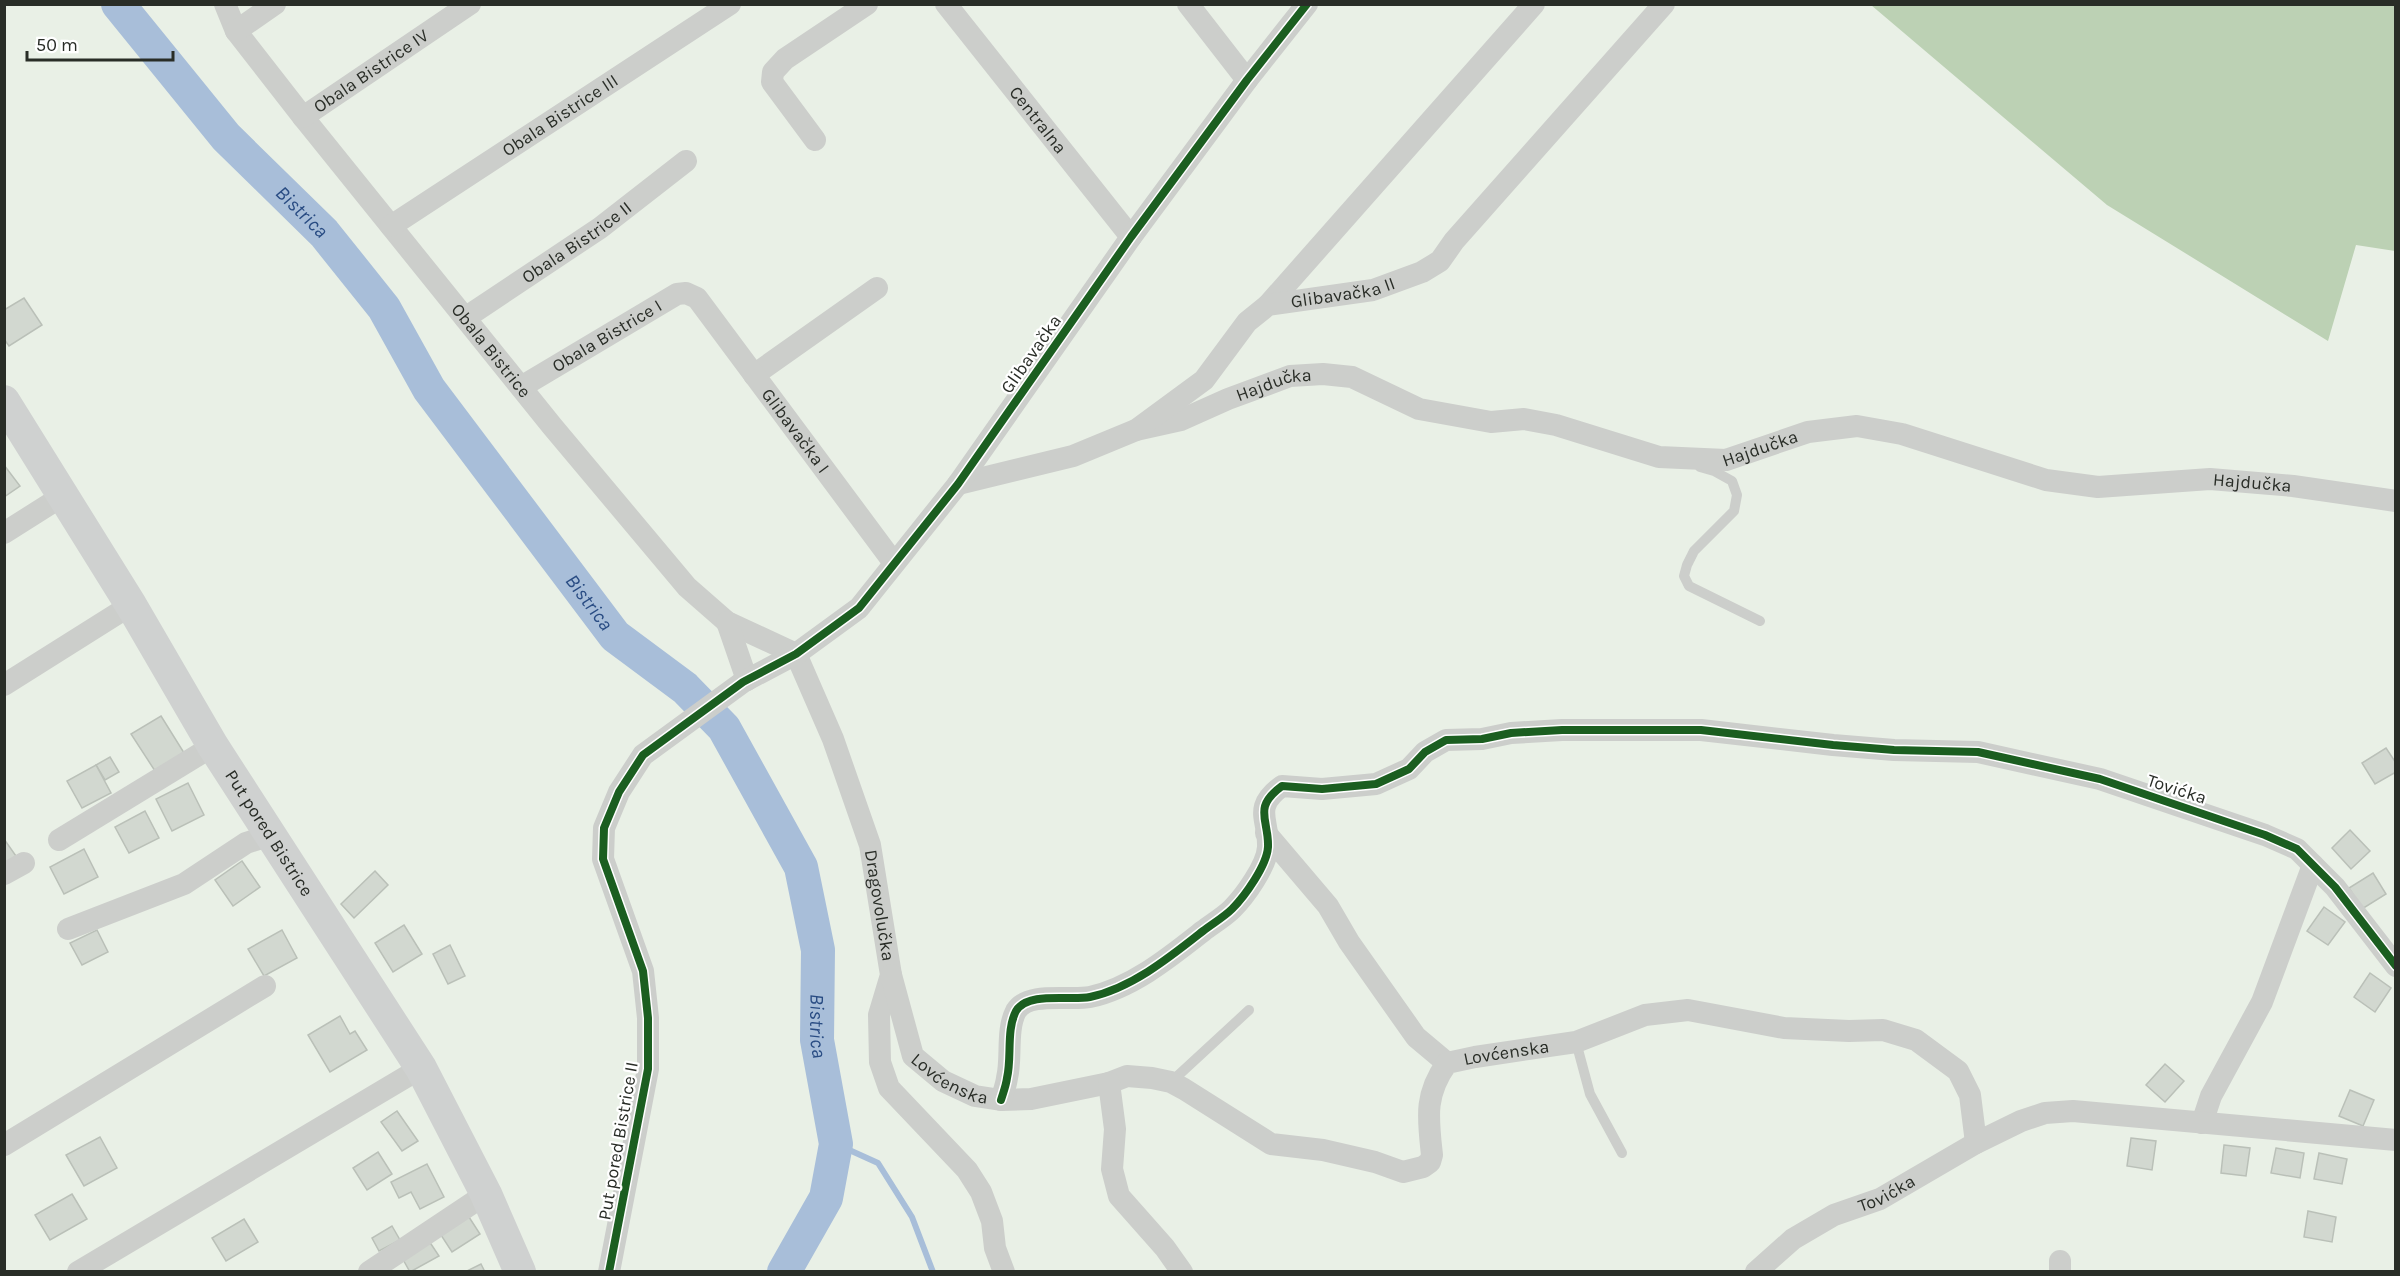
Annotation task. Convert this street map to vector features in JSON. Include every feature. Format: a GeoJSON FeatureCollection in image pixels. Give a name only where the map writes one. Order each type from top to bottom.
{"type":"FeatureCollection","features":[{"type":"Feature","properties":{"kind":"street","name":"Obala Bistrice"},"geometry":{"type":"LineString","coordinates":[[225,4],[236,31],[303,117],[521,387],[687,586],[727,622],[796,654]]}},
{"type":"Feature","properties":{"kind":"street"},"geometry":{"type":"LineString","coordinates":[[236,31],[275,4]]}},
{"type":"Feature","properties":{"kind":"street","name":"Obala Bistrice IV"},"geometry":{"type":"LineString","coordinates":[[303,117],[470,4]]}},
{"type":"Feature","properties":{"kind":"street","name":"Obala Bistrice III"},"geometry":{"type":"LineString","coordinates":[[391,226],[730,4]]}},
{"type":"Feature","properties":{"kind":"street"},"geometry":{"type":"LineString","coordinates":[[815,140],[772,82],[773,72],[786,59],[867,4]]}},
{"type":"Feature","properties":{"kind":"street","name":"Centralna"},"geometry":{"type":"LineString","coordinates":[[946,4],[1131,237]]}},
{"type":"Feature","properties":{"kind":"street"},"geometry":{"type":"LineString","coordinates":[[1188,4],[1247,80]]}},
{"type":"Feature","properties":{"kind":"street","name":"Glibavačka"},"geometry":{"type":"LineString","coordinates":[[745,681],[796,654],[859,608],[958,484],[1131,237],[1247,80],[1307,4]]}},
{"type":"Feature","properties":{"kind":"street"},"geometry":{"type":"LineString","coordinates":[[1268,305],[1534,4]]}},
{"type":"Feature","properties":{"kind":"street","name":"Glibavačka II"},"geometry":{"type":"LineString","coordinates":[[958,484],[1073,456],[1136,430],[1204,380],[1247,322],[1268,305],[1373,290],[1422,272],[1440,261],[1454,241],[1664,4]]}},
{"type":"Feature","properties":{"kind":"street","name":"Obala Bistrice II"},"geometry":{"type":"LineString","coordinates":[[465,318],[600,228],[686,161]]}},
{"type":"Feature","properties":{"kind":"street"},"geometry":{"type":"LineString","coordinates":[[754,375],[877,288]]}},
{"type":"Feature","properties":{"kind":"street","name":"Obala Bistrice I"},"geometry":{"type":"LineString","coordinates":[[521,387],[677,294],[686,293],[697,298]]}},
{"type":"Feature","properties":{"kind":"street","name":"Glibavačka I"},"geometry":{"type":"LineString","coordinates":[[697,298],[894,563]]}},
{"type":"Feature","properties":{"kind":"street","name":"Hajdučka"},"geometry":{"type":"LineString","coordinates":[[1136,430],[1181,420],[1228,399],[1290,376],[1323,374],[1352,377],[1419,410],[1491,422],[1524,418],[1556,425],[1659,457],[1726,460],[1808,432],[1857,426],[1902,434],[2046,480],[2067,483],[2098,487],[2210,479],[2293,486],[2396,501]]}},
{"type":"Feature","properties":{"kind":"street","name":"Put pored Bistrice"},"geometry":{"type":"LineString","coordinates":[[4,401],[131,605],[213,746],[421,1068],[486,1194],[520,1272]]}},
{"type":"Feature","properties":{"kind":"street"},"geometry":{"type":"LineString","coordinates":[[4,533],[64,495]]}},
{"type":"Feature","properties":{"kind":"street"},"geometry":{"type":"LineString","coordinates":[[4,685],[131,605]]}},
{"type":"Feature","properties":{"kind":"street"},"geometry":{"type":"LineString","coordinates":[[727,622],[745,681]]}},
{"type":"Feature","properties":{"kind":"street","name":"Dragovolučka"},"geometry":{"type":"LineString","coordinates":[[796,654],[833,739],[870,845],[891,975],[879,1015],[879,1062],[889,1088],[967,1170],[981,1192],[992,1221],[995,1248],[1004,1272]]}},
{"type":"Feature","properties":{"kind":"street","name":"Put pored Bistrice II"},"geometry":{"type":"LineString","coordinates":[[609,1272],[648,1069],[648,1028],[643,971],[603,859],[604,828],[619,792],[643,755],[745,681]]}},
{"type":"Feature","properties":{"kind":"street","name":"Tovićka"},"geometry":{"type":"LineString","coordinates":[[1124,985],[1171,956],[1232,909],[1264,866],[1268,846],[1263,819],[1266,804],[1272,793],[1282,786],[1322,789],[1376,784],[1409,769],[1425,752],[1446,740],[1482,739],[1511,733],[1562,730],[1701,730],[1894,750],[1978,752],[2100,779],[2265,835],[2297,849],[2336,887],[2396,966]]}},
{"type":"Feature","properties":{"kind":"street"},"geometry":{"type":"LineString","coordinates":[[59,840],[213,746]]}},
{"type":"Feature","properties":{"kind":"street"},"geometry":{"type":"LineString","coordinates":[[1266,833],[1328,906],[1349,942],[1416,1037],[1447,1063]]}},
{"type":"Feature","properties":{"kind":"street"},"geometry":{"type":"LineString","coordinates":[[68,929],[183,884],[246,843],[271,835]]}},
{"type":"Feature","properties":{"kind":"street"},"geometry":{"type":"LineString","coordinates":[[2202,1123],[2211,1096],[2262,1002],[2313,865]]}},
{"type":"Feature","properties":{"kind":"street","name":"Lovćenska"},"geometry":{"type":"LineString","coordinates":[[891,975],[913,1056],[943,1081],[975,1096],[1001,1100],[1031,1099],[1109,1083],[1127,1076],[1152,1078],[1171,1083],[1271,1144],[1323,1150],[1376,1162],[1403,1172],[1413,1171],[1430,1162],[1432,1155],[1429,1099],[1436,1078],[1447,1063],[1576,1042],[1645,1015],[1688,1010],[1784,1028],[1883,1030],[1916,1040],[1959,1071],[1970,1095],[1976,1143]]}},
{"type":"Feature","properties":{"kind":"street","name":"Lovćenska"},"geometry":{"type":"LineString","coordinates":[[1001,1100],[1008,1078],[1013,1021],[1021,1004],[1030,1000],[1089,997],[1124,985]]}},
{"type":"Feature","properties":{"kind":"street"},"geometry":{"type":"LineString","coordinates":[[4,1145],[265,986]]}},
{"type":"Feature","properties":{"kind":"street"},"geometry":{"type":"LineString","coordinates":[[78,1272],[421,1068]]}},
{"type":"Feature","properties":{"kind":"street"},"geometry":{"type":"LineString","coordinates":[[1109,1083],[1115,1129],[1112,1169],[1119,1196],[1182,1272]]}},
{"type":"Feature","properties":{"kind":"street","name":"Tovićka"},"geometry":{"type":"LineString","coordinates":[[1756,1272],[1793,1239],[1834,1215],[1880,1200],[1976,1143],[2021,1121],[2046,1113],[2073,1111],[2164,1121],[2396,1140]]}},
{"type":"Feature","properties":{"kind":"street"},"geometry":{"type":"LineString","coordinates":[[369,1272],[486,1194]]}},
{"type":"Feature","properties":{"kind":"lane"},"geometry":{"type":"LineString","coordinates":[[1659,457],[1714,471],[1732,481],[1737,495],[1734,511],[1694,551],[1686,565],[1684,576],[1689,586],[1760,621]]}},
{"type":"Feature","properties":{"kind":"lane"},"geometry":{"type":"LineString","coordinates":[[1171,1083],[1249,1010]]}},
{"type":"Feature","properties":{"kind":"lane"},"geometry":{"type":"LineString","coordinates":[[1576,1042],[1590,1094],[1622,1153]]}},
{"type":"Feature","properties":{"kind":"green space"},"geometry":{"type":"Polygon","coordinates":[[[1871,5],[2395,5],[2395,251],[2356,245],[2328,341],[2107,205],[1871,5]]]}},
{"type":"Feature","properties":{"kind":"building"},"geometry":{"type":"Polygon","coordinates":[[[24,298],[42,325],[9,346],[4,339],[4,310],[24,298]]]}},
{"type":"Feature","properties":{"kind":"building"},"geometry":{"type":"Polygon","coordinates":[[[4,465],[20,486],[4,497],[4,465]]]}},
{"type":"Feature","properties":{"kind":"building"},"geometry":{"type":"Polygon","coordinates":[[[161,716],[186,756],[157,774],[131,734],[161,716]]]}},
{"type":"Feature","properties":{"kind":"building"},"geometry":{"type":"Polygon","coordinates":[[[2386,748],[2396,763],[2396,772],[2375,784],[2362,763],[2386,748]]]}},
{"type":"Feature","properties":{"kind":"building"},"geometry":{"type":"Polygon","coordinates":[[[110,757],[119,772],[105,780],[96,765],[110,757]]]}},
{"type":"Feature","properties":{"kind":"building"},"geometry":{"type":"Polygon","coordinates":[[[96,765],[111,793],[82,808],[67,781],[96,765]]]}},
{"type":"Feature","properties":{"kind":"building"},"geometry":{"type":"Polygon","coordinates":[[[188,783],[204,815],[172,831],[156,799],[188,783]]]}},
{"type":"Feature","properties":{"kind":"building"},"geometry":{"type":"Polygon","coordinates":[[[145,811],[159,838],[129,853],[115,827],[145,811]]]}},
{"type":"Feature","properties":{"kind":"building"},"geometry":{"type":"Polygon","coordinates":[[[2350,830],[2370,851],[2351,869],[2332,848],[2350,830]]]}},
{"type":"Feature","properties":{"kind":"building"},"geometry":{"type":"Polygon","coordinates":[[[4,839],[16,856],[4,864],[4,839]]]}},
{"type":"Feature","properties":{"kind":"building"},"geometry":{"type":"Polygon","coordinates":[[[84,849],[98,877],[64,894],[50,867],[84,849]]]}},
{"type":"Feature","properties":{"kind":"building"},"geometry":{"type":"Polygon","coordinates":[[[242,861],[260,887],[233,906],[215,880],[242,861]]]}},
{"type":"Feature","properties":{"kind":"building"},"geometry":{"type":"Polygon","coordinates":[[[375,871],[388,885],[354,918],[341,904],[375,871]]]}},
{"type":"Feature","properties":{"kind":"building"},"geometry":{"type":"Polygon","coordinates":[[[2373,873],[2386,894],[2362,909],[2349,888],[2373,873]]]}},
{"type":"Feature","properties":{"kind":"building"},"geometry":{"type":"Polygon","coordinates":[[[2324,907],[2345,922],[2328,945],[2307,931],[2324,907]]]}},
{"type":"Feature","properties":{"kind":"building"},"geometry":{"type":"Polygon","coordinates":[[[404,925],[422,954],[393,972],[375,943],[404,925]]]}},
{"type":"Feature","properties":{"kind":"building"},"geometry":{"type":"Polygon","coordinates":[[[97,930],[108,952],[82,965],[70,943],[97,930]]]}},
{"type":"Feature","properties":{"kind":"building"},"geometry":{"type":"Polygon","coordinates":[[[282,930],[297,958],[264,976],[248,949],[282,930]]]}},
{"type":"Feature","properties":{"kind":"building"},"geometry":{"type":"Polygon","coordinates":[[[450,945],[465,976],[448,984],[433,954],[450,945]]]}},
{"type":"Feature","properties":{"kind":"building"},"geometry":{"type":"Polygon","coordinates":[[[2370,973],[2391,988],[2375,1012],[2354,997],[2370,973]]]}},
{"type":"Feature","properties":{"kind":"building"},"geometry":{"type":"Polygon","coordinates":[[[340,1016],[350,1034],[355,1031],[367,1050],[330,1072],[308,1035],[340,1016]]]}},
{"type":"Feature","properties":{"kind":"building"},"geometry":{"type":"Polygon","coordinates":[[[2165,1064],[2184,1081],[2165,1102],[2146,1085],[2165,1064]]]}},
{"type":"Feature","properties":{"kind":"building"},"geometry":{"type":"Polygon","coordinates":[[[2350,1090],[2374,1100],[2363,1126],[2339,1116],[2350,1090]]]}},
{"type":"Feature","properties":{"kind":"building"},"geometry":{"type":"Polygon","coordinates":[[[397,1111],[418,1141],[402,1151],[381,1122],[397,1111]]]}},
{"type":"Feature","properties":{"kind":"building"},"geometry":{"type":"Polygon","coordinates":[[[100,1137],[117,1168],[84,1186],[66,1155],[100,1137]]]}},
{"type":"Feature","properties":{"kind":"building"},"geometry":{"type":"Polygon","coordinates":[[[2131,1138],[2156,1141],[2152,1170],[2127,1166],[2131,1138]]]}},
{"type":"Feature","properties":{"kind":"building"},"geometry":{"type":"Polygon","coordinates":[[[2224,1145],[2250,1148],[2246,1176],[2221,1173],[2224,1145]]]}},
{"type":"Feature","properties":{"kind":"building"},"geometry":{"type":"Polygon","coordinates":[[[2276,1148],[2304,1153],[2300,1178],[2271,1173],[2276,1148]]]}},
{"type":"Feature","properties":{"kind":"building"},"geometry":{"type":"Polygon","coordinates":[[[378,1152],[392,1174],[367,1190],[353,1168],[378,1152]]]}},
{"type":"Feature","properties":{"kind":"building"},"geometry":{"type":"Polygon","coordinates":[[[2319,1153],[2347,1159],[2342,1184],[2314,1179],[2319,1153]]]}},
{"type":"Feature","properties":{"kind":"building"},"geometry":{"type":"Polygon","coordinates":[[[427,1164],[444,1197],[420,1209],[411,1192],[399,1198],[391,1182],[427,1164]]]}},
{"type":"Feature","properties":{"kind":"building"},"geometry":{"type":"Polygon","coordinates":[[[72,1194],[87,1219],[50,1240],[35,1215],[72,1194]]]}},
{"type":"Feature","properties":{"kind":"building"},"geometry":{"type":"Polygon","coordinates":[[[2308,1211],[2336,1217],[2332,1242],[2304,1237],[2308,1211]]]}},
{"type":"Feature","properties":{"kind":"building"},"geometry":{"type":"Polygon","coordinates":[[[467,1214],[480,1234],[452,1252],[439,1232],[467,1214]]]}},
{"type":"Feature","properties":{"kind":"building"},"geometry":{"type":"Polygon","coordinates":[[[244,1219],[258,1242],[226,1261],[212,1238],[244,1219]]]}},
{"type":"Feature","properties":{"kind":"building"},"geometry":{"type":"Polygon","coordinates":[[[392,1226],[400,1240],[379,1251],[372,1238],[392,1226]]]}},
{"type":"Feature","properties":{"kind":"building"},"geometry":{"type":"Polygon","coordinates":[[[427,1238],[439,1256],[410,1272],[400,1254],[427,1238]]]}},
{"type":"Feature","properties":{"kind":"building"},"geometry":{"type":"Polygon","coordinates":[[[481,1264],[485,1272],[465,1272],[481,1264]]]}},
{"type":"Feature","properties":{"kind":"waterway","name":"Bistrica"},"geometry":{"type":"LineString","coordinates":[[118,4],[226,137],[324,233],[384,308],[429,389],[615,636],[685,688],[724,728],[801,867],[818,950],[817,1040],[836,1144],[826,1198],[784,1272]]}},
{"type":"Feature","properties":{"kind":"waterway"},"geometry":{"type":"LineString","coordinates":[[836,1144],[878,1163],[912,1217],[933,1272]]}},
{"type":"Feature","properties":{"kind":"cycle path"},"geometry":{"type":"LineString","coordinates":[[609,1272],[648,1069],[648,1018],[643,971],[603,859],[604,828],[619,792],[643,755],[743,682],[796,654],[859,608],[958,484],[1131,237],[1247,80],[1307,4]]}},
{"type":"Feature","properties":{"kind":"cycle path"},"geometry":{"type":"LineString","coordinates":[[1001,1100],[1006,1084],[1011,1027],[1016,1011],[1030,1001],[1090,997],[1121,987],[1164,961],[1229,912],[1249,888],[1264,862],[1268,847],[1265,808],[1267,801],[1282,786],[1322,789],[1376,784],[1409,769],[1425,752],[1446,740],[1482,739],[1511,733],[1562,730],[1701,730],[1894,750],[1978,752],[2100,779],[2265,835],[2297,849],[2335,887],[2396,966]]}}]}
